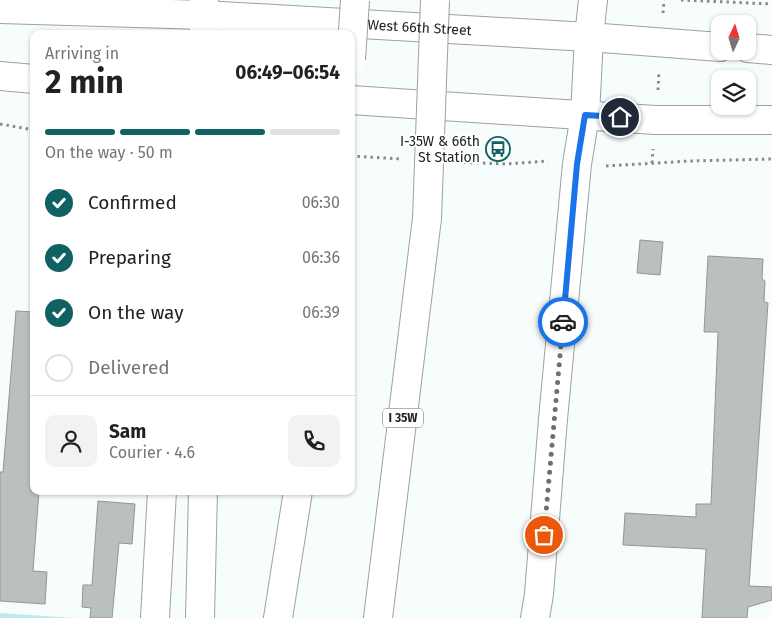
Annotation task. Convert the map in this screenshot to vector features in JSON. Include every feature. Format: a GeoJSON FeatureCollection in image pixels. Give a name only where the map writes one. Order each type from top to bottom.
{"type":"FeatureCollection","features":[{"type":"Feature","properties":{"kind":"main road"},"geometry":{"type":"LineString","coordinates":[[353,30],[355,0]]}},
{"type":"Feature","properties":{"kind":"main road","name":"I 35W"},"geometry":{"type":"LineString","coordinates":[[378,618],[427,218],[435,0]]}},
{"type":"Feature","properties":{"kind":"main road"},"geometry":{"type":"LineString","coordinates":[[535,618],[539,594],[577,164],[585,115],[593,0]]}},
{"type":"Feature","properties":{"kind":"main road","name":"West 66th Street"},"geometry":{"type":"LineString","coordinates":[[0,10],[204,16],[589,37],[711,46]]}},
{"type":"Feature","properties":{"kind":"main road"},"geometry":{"type":"LineString","coordinates":[[756,49],[772,50]]}},
{"type":"Feature","properties":{"kind":"main road"},"geometry":{"type":"LineString","coordinates":[[0,76],[30,79]]}},
{"type":"Feature","properties":{"kind":"main road"},"geometry":{"type":"LineString","coordinates":[[355,100],[655,120],[772,120]]}},
{"type":"Feature","properties":{"kind":"main road"},"geometry":{"type":"LineString","coordinates":[[155,618],[162,495]]}},
{"type":"Feature","properties":{"kind":"main road"},"geometry":{"type":"LineString","coordinates":[[200,618],[203,495]]}},
{"type":"Feature","properties":{"kind":"main road"},"geometry":{"type":"LineString","coordinates":[[278,618],[297,495]]}},
{"type":"Feature","properties":{"kind":"path"},"geometry":{"type":"LineString","coordinates":[[652,163],[664,0]]}},
{"type":"Feature","properties":{"kind":"path"},"geometry":{"type":"LineString","coordinates":[[681,0],[772,4]]}},
{"type":"Feature","properties":{"kind":"path"},"geometry":{"type":"LineString","coordinates":[[0,124],[30,129]]}},
{"type":"Feature","properties":{"kind":"path"},"geometry":{"type":"LineString","coordinates":[[597,167],[772,159]]}},
{"type":"Feature","properties":{"kind":"shaded area"},"geometry":{"type":"Polygon","coordinates":[[[0,613],[74,618],[0,618],[0,613]]]}},
{"type":"Feature","properties":{"kind":"building"},"geometry":{"type":"Polygon","coordinates":[[[640,240],[663,242],[660,275],[637,273],[640,240]]]}},
{"type":"Feature","properties":{"kind":"building"},"geometry":{"type":"Polygon","coordinates":[[[708,256],[763,259],[764,302],[768,303],[749,586],[772,587],[772,600],[748,607],[747,618],[702,618],[706,549],[623,545],[625,513],[696,517],[696,504],[711,504],[718,332],[704,332],[708,256]]]}},
{"type":"Feature","properties":{"kind":"building"},"geometry":{"type":"Polygon","coordinates":[[[16,311],[30,312],[30,495],[39,495],[33,571],[47,572],[45,604],[0,601],[0,472],[3,472],[16,311]]]}},
{"type":"Feature","properties":{"kind":"building"},"geometry":{"type":"Polygon","coordinates":[[[98,501],[135,504],[132,544],[119,543],[112,618],[90,618],[91,608],[82,607],[83,585],[92,585],[98,501]]]}},
{"type":"Feature","properties":{"kind":"way so far"},"geometry":{"type":"LineString","coordinates":[[544,535],[563,322]]}},
{"type":"Feature","properties":{"kind":"place","name":"I-35W & 66th St Station"},"geometry":{"type":"Point","coordinates":[498,149]}},
{"type":"Feature","properties":{"kind":"route"},"geometry":{"type":"LineString","coordinates":[[563,322],[577,164],[585,115],[620,117]]}}]}
